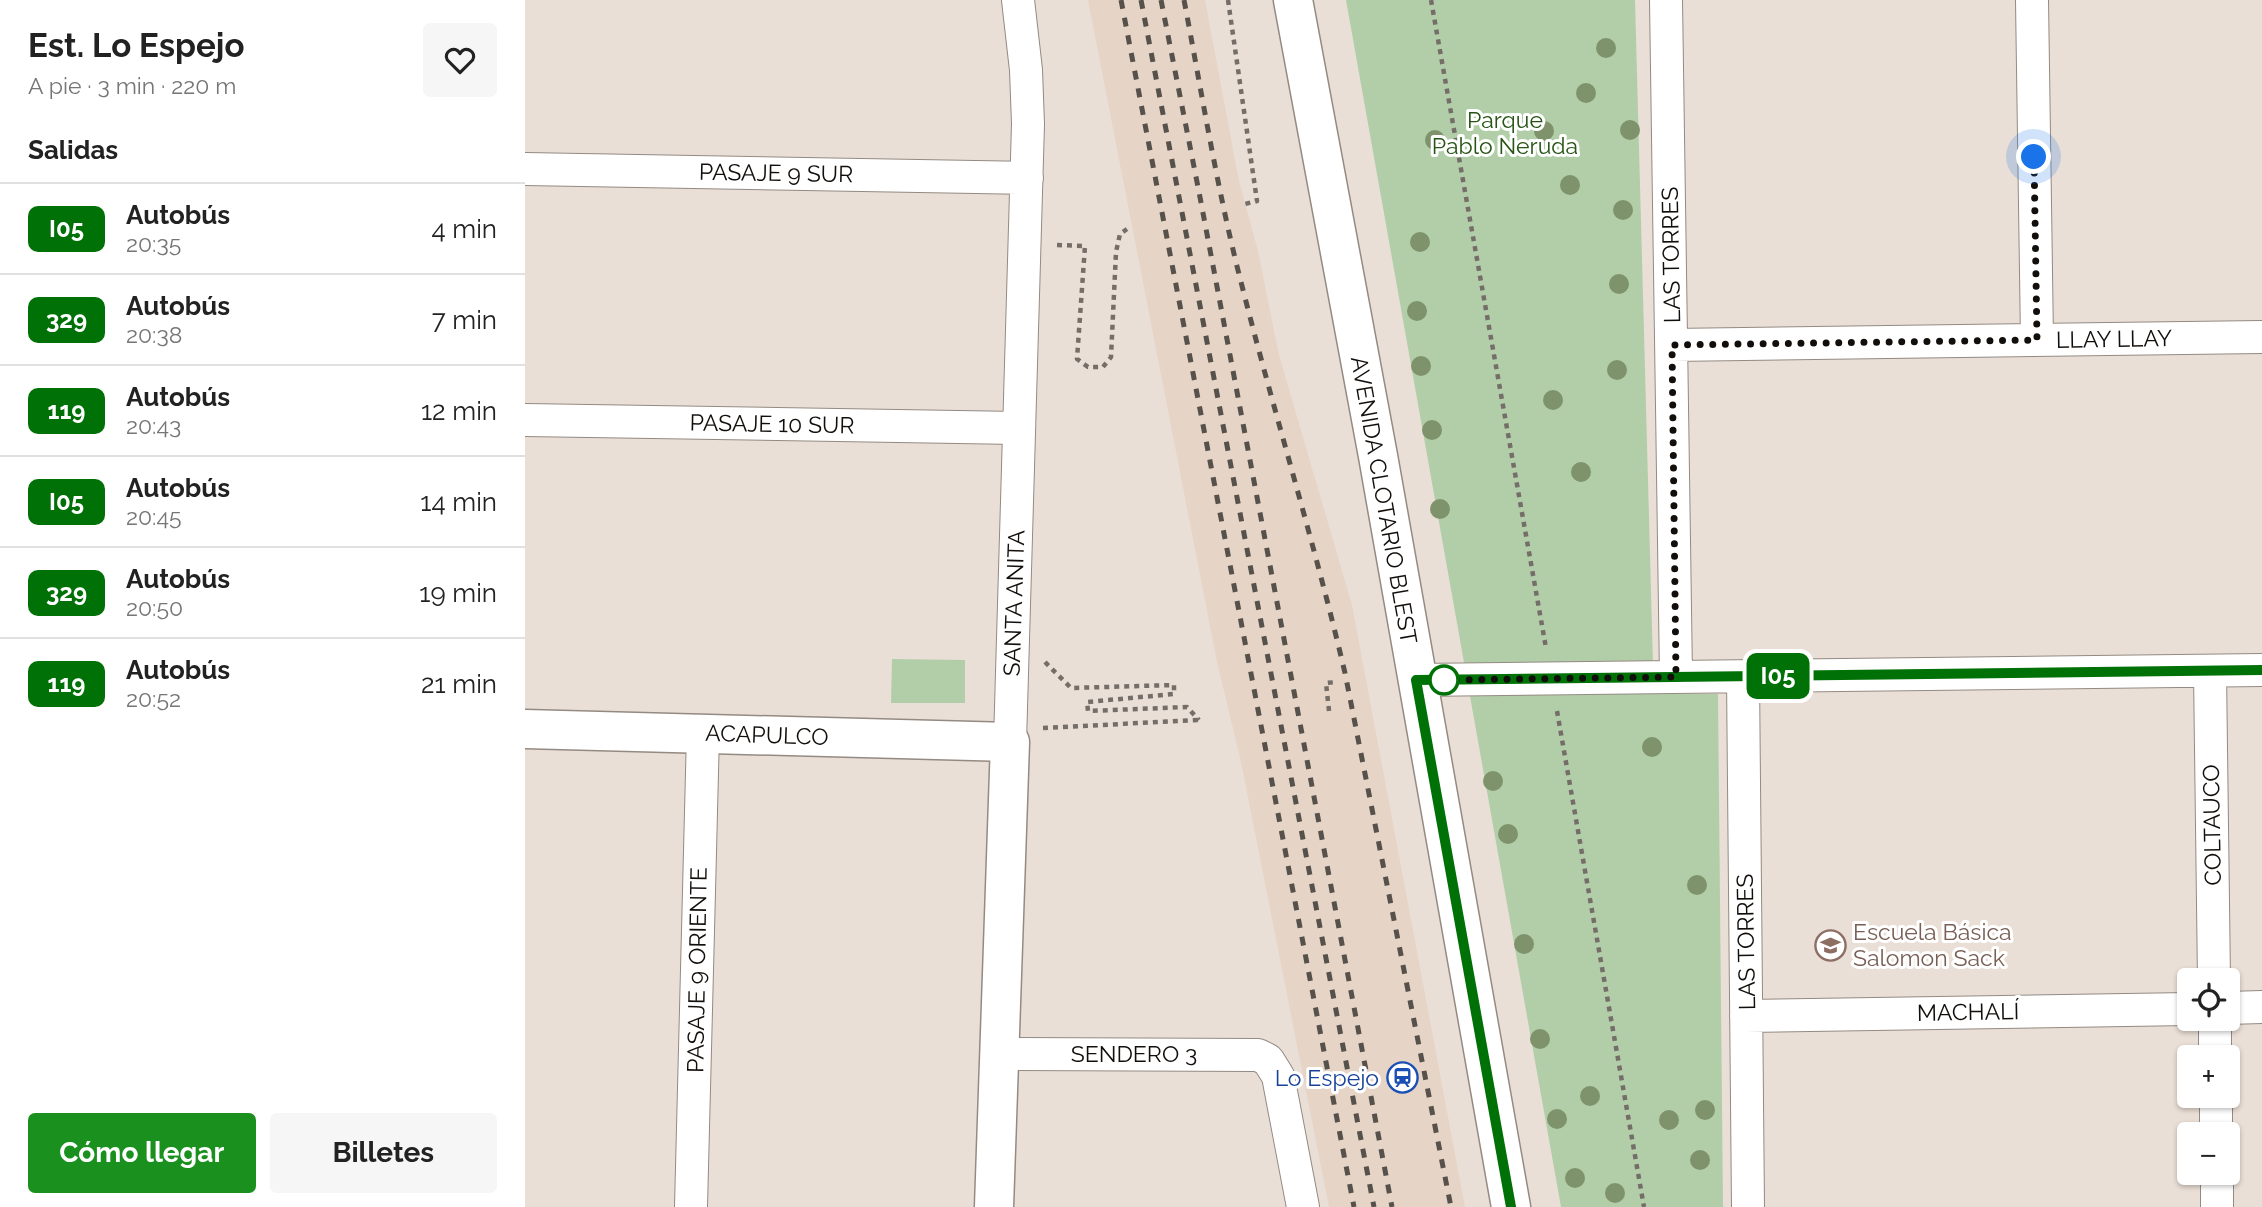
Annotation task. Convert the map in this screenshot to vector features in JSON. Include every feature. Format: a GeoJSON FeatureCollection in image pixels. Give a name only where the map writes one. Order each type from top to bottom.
{"type":"FeatureCollection","features":[{"type":"Feature","properties":{"kind":"main road","name":"AVENIDA CLOTARIO BLEST"},"geometry":{"type":"LineString","coordinates":[[1293,0],[1378,456],[1511,1207]]}},
{"type":"Feature","properties":{"kind":"main road","name":"ACAPULCO"},"geometry":{"type":"LineString","coordinates":[[525,729],[1010,742]]}},
{"type":"Feature","properties":{"kind":"main road","name":"SANTA ANITA"},"geometry":{"type":"LineString","coordinates":[[994,1207],[1010,742]]}},
{"type":"Feature","properties":{"kind":"street","name":"SANTA ANITA"},"geometry":{"type":"LineString","coordinates":[[1010,742],[1027,178],[1026,70],[1018,0]]}},
{"type":"Feature","properties":{"kind":"street","name":"LAS TORRES"},"geometry":{"type":"LineString","coordinates":[[1666,0],[1676,677]]}},
{"type":"Feature","properties":{"kind":"street"},"geometry":{"type":"LineString","coordinates":[[2032,0],[2037,340]]}},
{"type":"Feature","properties":{"kind":"street","name":"PASAJE 9 SUR"},"geometry":{"type":"LineString","coordinates":[[525,169],[1027,178]]}},
{"type":"Feature","properties":{"kind":"street","name":"LLAY LLAY"},"geometry":{"type":"LineString","coordinates":[[1672,345],[2262,337]]}},
{"type":"Feature","properties":{"kind":"street","name":"PASAJE 10 SUR"},"geometry":{"type":"LineString","coordinates":[[525,420],[1019,428]]}},
{"type":"Feature","properties":{"kind":"street"},"geometry":{"type":"LineString","coordinates":[[1416,680],[2262,670]]}},
{"type":"Feature","properties":{"kind":"street","name":"COLTAUCO"},"geometry":{"type":"LineString","coordinates":[[2210,671],[2214,968]]}},
{"type":"Feature","properties":{"kind":"street","name":"LAS TORRES"},"geometry":{"type":"LineString","coordinates":[[1743,677],[1748,1207]]}},
{"type":"Feature","properties":{"kind":"street","name":"PASAJE 9 ORIENTE"},"geometry":{"type":"LineString","coordinates":[[691,1207],[703,733]]}},
{"type":"Feature","properties":{"kind":"street"},"geometry":{"type":"LineString","coordinates":[[2240,1008],[2262,1007]]}},
{"type":"Feature","properties":{"kind":"street","name":"MACHALÍ"},"geometry":{"type":"LineString","coordinates":[[1747,1016],[2177,1009]]}},
{"type":"Feature","properties":{"kind":"street","name":"SENDERO 3"},"geometry":{"type":"LineString","coordinates":[[999,1054],[1248,1053],[1268,1060],[1278,1076],[1303,1207]]}},
{"type":"Feature","properties":{"kind":"street"},"geometry":{"type":"LineString","coordinates":[[2217,1185],[2217,1207]]}},
{"type":"Feature","properties":{"kind":"path"},"geometry":{"type":"LineString","coordinates":[[1228,0],[1257,201],[1245,204]]}},
{"type":"Feature","properties":{"kind":"path"},"geometry":{"type":"LineString","coordinates":[[1431,0],[1644,1207]]}},
{"type":"Feature","properties":{"kind":"path"},"geometry":{"type":"LineString","coordinates":[[1025,243],[1085,246],[1077,355],[1083,365],[1104,367],[1111,357],[1116,252],[1120,234],[1127,229]]}},
{"type":"Feature","properties":{"kind":"path"},"geometry":{"type":"LineString","coordinates":[[1013,655],[1039,656],[1071,688],[1174,685],[1174,694],[1087,702],[1088,711],[1187,706],[1199,720],[1052,727]]}},
{"type":"Feature","properties":{"kind":"path"},"geometry":{"type":"LineString","coordinates":[[1329,711],[1326,683],[1337,682]]}},
{"type":"Feature","properties":{"kind":"shaded area"},"geometry":{"type":"Polygon","coordinates":[[[1088,0],[1205,0],[1239,181],[1258,251],[1279,355],[1352,605],[1465,1207],[1329,1207],[1241,762],[1217,662],[1088,0]]]}},
{"type":"Feature","properties":{"kind":"green space","name":"Parque Pablo Neruda"},"geometry":{"type":"Polygon","coordinates":[[[1346,0],[1635,0],[1653,665],[1665,694],[1718,694],[1723,1207],[1561,1207],[1346,0]]]}},
{"type":"Feature","properties":{"kind":"green space"},"geometry":{"type":"Polygon","coordinates":[[[892,659],[965,660],[965,703],[891,703],[892,659]]]}},
{"type":"Feature","properties":{"kind":"railway"},"geometry":{"type":"LineString","coordinates":[[1121,0],[1354,1207]]}},
{"type":"Feature","properties":{"kind":"railway"},"geometry":{"type":"LineString","coordinates":[[1141,0],[1374,1207]]}},
{"type":"Feature","properties":{"kind":"railway"},"geometry":{"type":"LineString","coordinates":[[1161,0],[1392,1207]]}},
{"type":"Feature","properties":{"kind":"railway"},"geometry":{"type":"LineString","coordinates":[[1184,0],[1232,247],[1345,673],[1451,1207]]}},
{"type":"Feature","properties":{"kind":"bus line","name":"I05"},"geometry":{"type":"LineString","coordinates":[[1511,1207],[1416,680],[2262,670]]}},
{"type":"Feature","properties":{"kind":"place","name":"Escuela Básica Salomon Sack"},"geometry":{"type":"Point","coordinates":[1830,945]}},
{"type":"Feature","properties":{"kind":"place","name":"Lo Espejo"},"geometry":{"type":"Point","coordinates":[1402,1078]}},
{"type":"Feature","properties":{"kind":"route"},"geometry":{"type":"LineString","coordinates":[[1444,680],[1676,677],[1672,345],[2037,340],[2034,157]]}}]}
